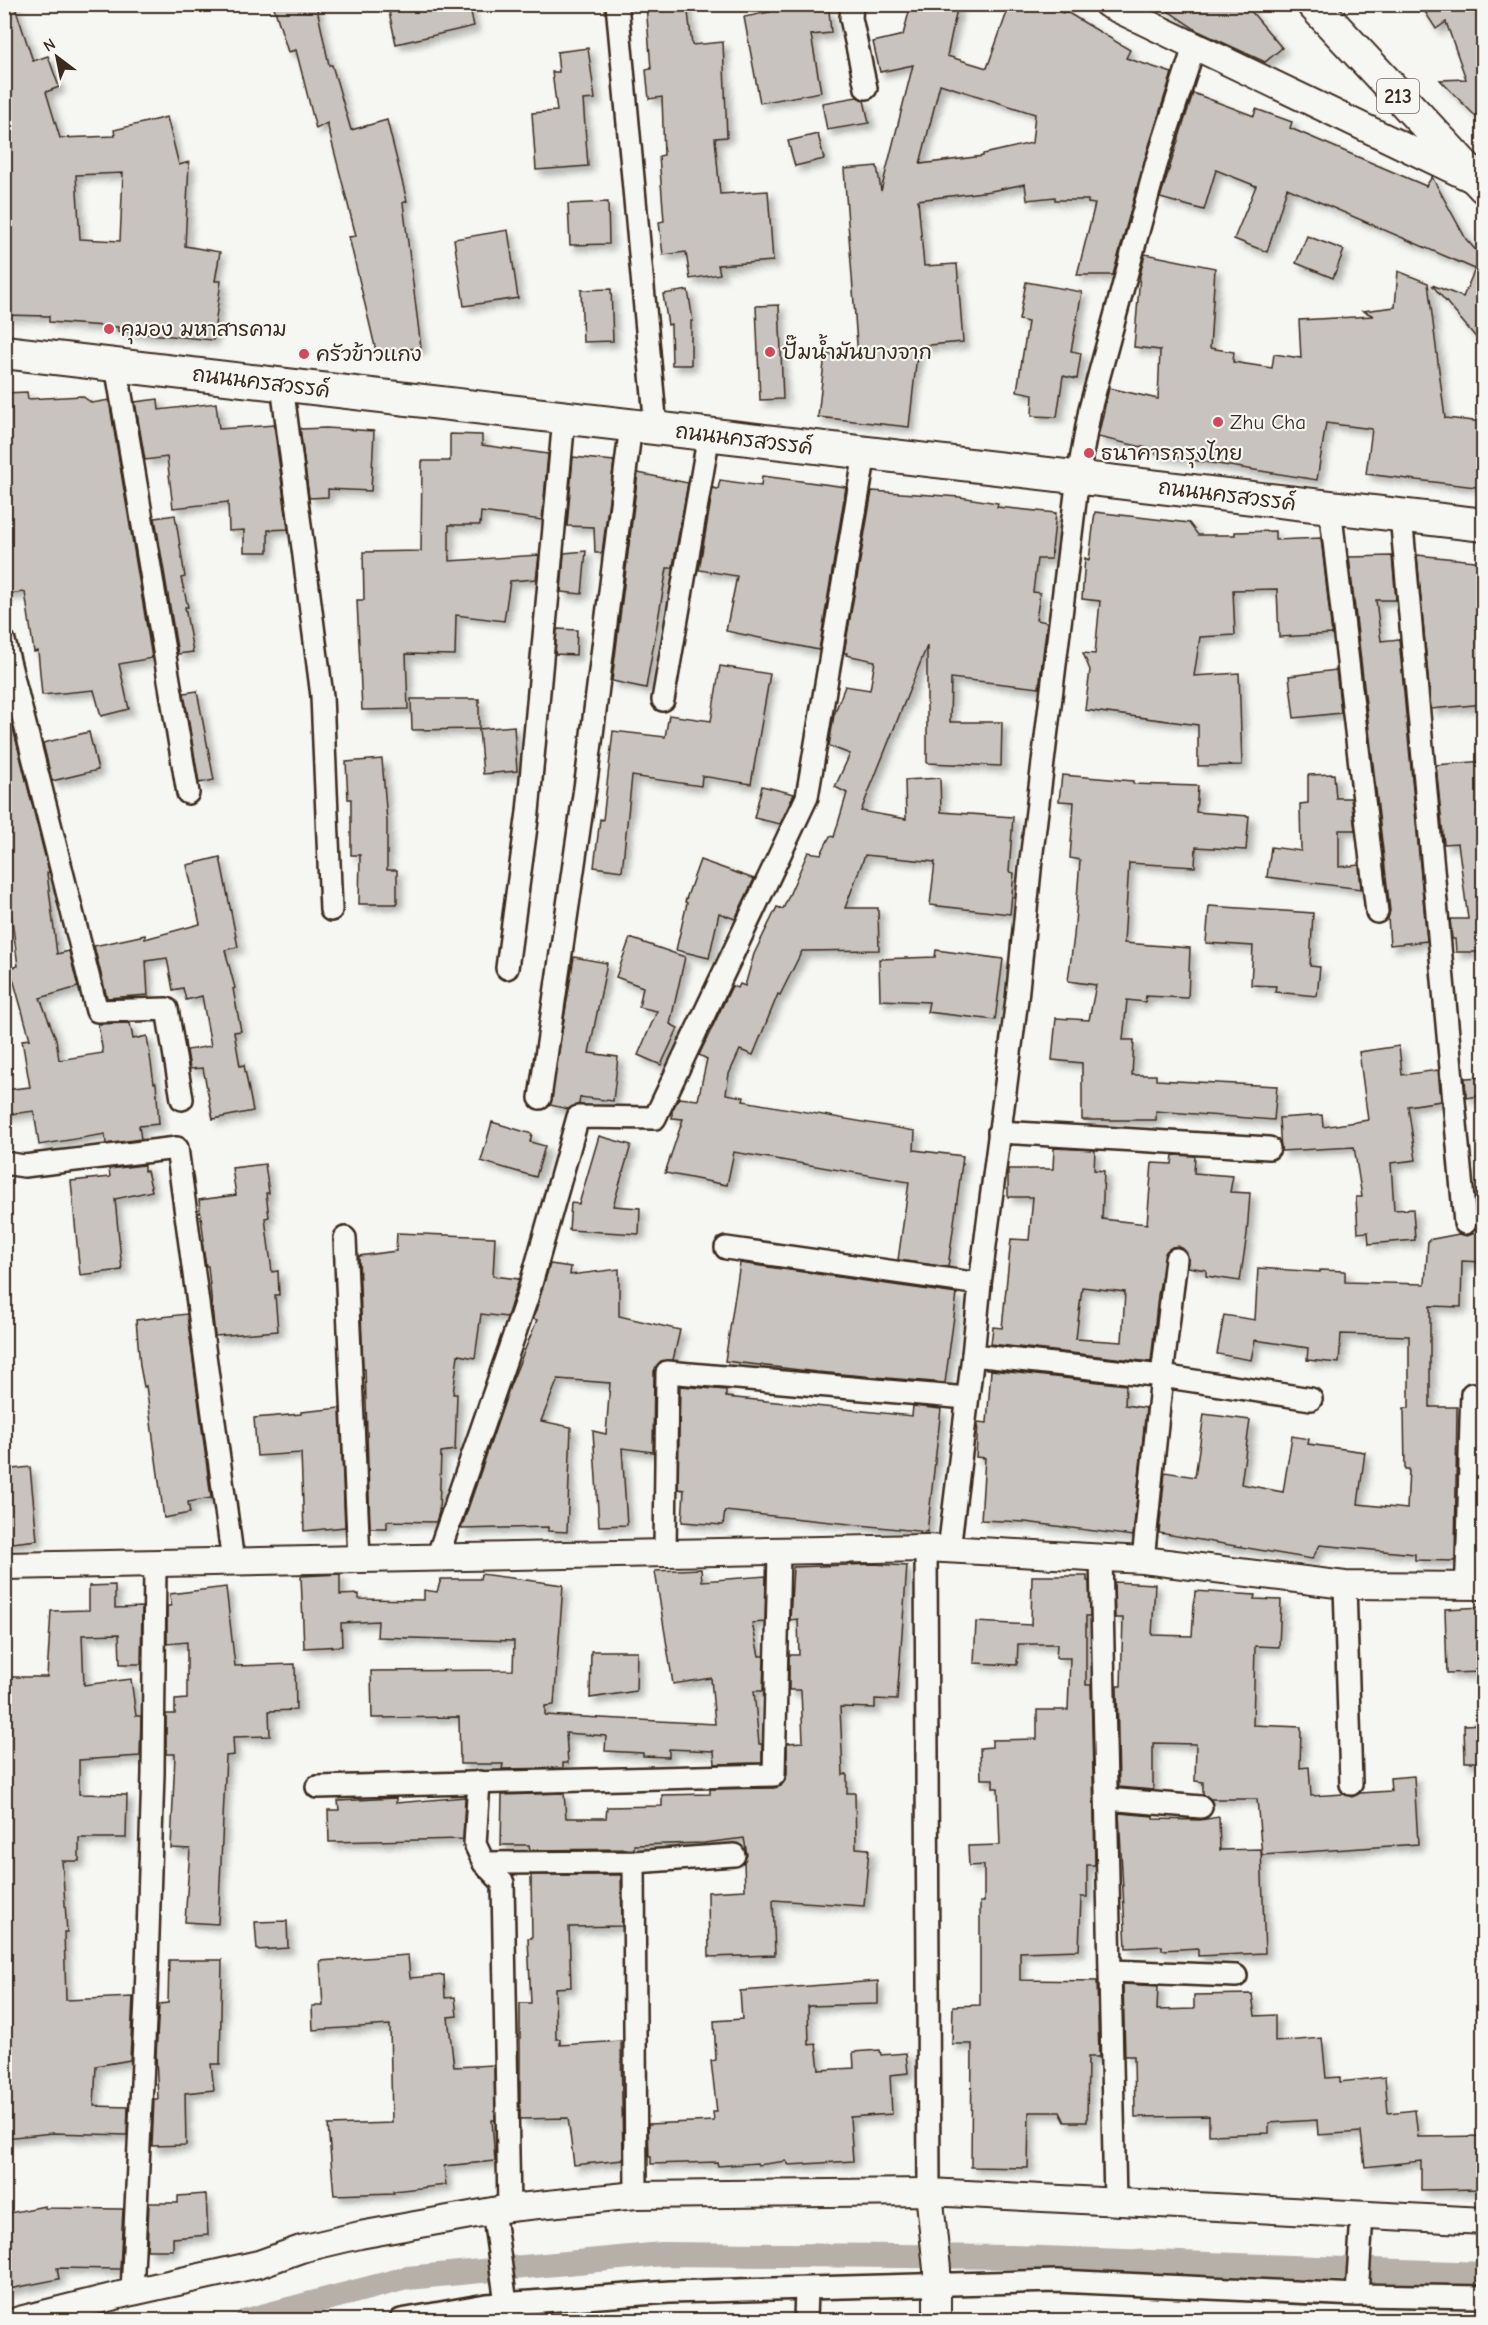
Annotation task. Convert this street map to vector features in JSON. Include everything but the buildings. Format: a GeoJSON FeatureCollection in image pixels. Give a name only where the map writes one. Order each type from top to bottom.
{"type":"FeatureCollection","features":[{"type":"Feature","properties":{"kind":"main road","name":"213"},"geometry":{"type":"LineString","coordinates":[[1313,4],[1482,184]]}},
{"type":"Feature","properties":{"kind":"main road","name":"ถนนนครสวรรค์"},"geometry":{"type":"LineString","coordinates":[[4,352],[1484,525]]}},
{"type":"Feature","properties":{"kind":"street"},"geometry":{"type":"LineString","coordinates":[[540,1098],[587,774],[644,427],[617,4]]}},
{"type":"Feature","properties":{"kind":"street"},"geometry":{"type":"LineString","coordinates":[[852,4],[851,18],[866,88]]}},
{"type":"Feature","properties":{"kind":"street"},"geometry":{"type":"LineString","coordinates":[[1107,4],[1482,184]]}},
{"type":"Feature","properties":{"kind":"street"},"geometry":{"type":"LineString","coordinates":[[937,2320],[937,2277],[929,2192],[938,1549],[973,1355],[1078,477],[1090,410],[1156,165],[1194,46]]}},
{"type":"Feature","properties":{"kind":"street"},"geometry":{"type":"LineString","coordinates":[[116,365],[188,793]]}},
{"type":"Feature","properties":{"kind":"street"},"geometry":{"type":"LineString","coordinates":[[282,385],[322,696],[331,910]]}},
{"type":"Feature","properties":{"kind":"street"},"geometry":{"type":"LineString","coordinates":[[507,968],[528,812],[564,418]]}},
{"type":"Feature","properties":{"kind":"street"},"geometry":{"type":"LineString","coordinates":[[663,700],[709,435]]}},
{"type":"Feature","properties":{"kind":"street"},"geometry":{"type":"LineString","coordinates":[[437,1558],[527,1298],[578,1117],[655,1118],[807,797],[865,453]]}},
{"type":"Feature","properties":{"kind":"street"},"geometry":{"type":"LineString","coordinates":[[1330,507],[1377,912]]}},
{"type":"Feature","properties":{"kind":"street"},"geometry":{"type":"LineString","coordinates":[[1401,515],[1465,1223]]}},
{"type":"Feature","properties":{"kind":"street"},"geometry":{"type":"LineString","coordinates":[[4,641],[98,1011],[167,1009],[182,1099]]}},
{"type":"Feature","properties":{"kind":"street"},"geometry":{"type":"LineString","coordinates":[[999,1132],[1269,1148]]}},
{"type":"Feature","properties":{"kind":"street"},"geometry":{"type":"LineString","coordinates":[[4,1163],[24,1166],[177,1148],[233,1562]]}},
{"type":"Feature","properties":{"kind":"street"},"geometry":{"type":"LineString","coordinates":[[345,1238],[359,1559]]}},
{"type":"Feature","properties":{"kind":"street"},"geometry":{"type":"LineString","coordinates":[[726,1248],[980,1284]]}},
{"type":"Feature","properties":{"kind":"street"},"geometry":{"type":"LineString","coordinates":[[1143,1560],[1176,1259]]}},
{"type":"Feature","properties":{"kind":"street"},"geometry":{"type":"LineString","coordinates":[[973,1355],[1162,1376],[1311,1399]]}},
{"type":"Feature","properties":{"kind":"street"},"geometry":{"type":"LineString","coordinates":[[665,1553],[667,1372],[967,1398]]}},
{"type":"Feature","properties":{"kind":"street"},"geometry":{"type":"LineString","coordinates":[[4,1566],[938,1549],[1143,1560],[1345,1585],[1475,1586],[1470,1523],[1469,1459],[1472,1394]]}},
{"type":"Feature","properties":{"kind":"street"},"geometry":{"type":"LineString","coordinates":[[317,1787],[774,1775],[779,1551]]}},
{"type":"Feature","properties":{"kind":"street"},"geometry":{"type":"LineString","coordinates":[[1101,1557],[1115,2202]]}},
{"type":"Feature","properties":{"kind":"street"},"geometry":{"type":"LineString","coordinates":[[132,2292],[146,1998],[153,1773],[155,1564]]}},
{"type":"Feature","properties":{"kind":"street"},"geometry":{"type":"LineString","coordinates":[[1345,1585],[1351,1784]]}},
{"type":"Feature","properties":{"kind":"street"},"geometry":{"type":"LineString","coordinates":[[479,1782],[475,1844],[484,1863],[504,1883],[501,2209],[506,2303]]}},
{"type":"Feature","properties":{"kind":"street"},"geometry":{"type":"LineString","coordinates":[[1107,1800],[1201,1806]]}},
{"type":"Feature","properties":{"kind":"street"},"geometry":{"type":"LineString","coordinates":[[484,1863],[634,1862],[734,1855]]}},
{"type":"Feature","properties":{"kind":"street"},"geometry":{"type":"LineString","coordinates":[[634,1862],[636,2195]]}},
{"type":"Feature","properties":{"kind":"street"},"geometry":{"type":"LineString","coordinates":[[1111,1971],[1236,1976]]}},
{"type":"Feature","properties":{"kind":"street"},"geometry":{"type":"LineString","coordinates":[[19,2320],[259,2264],[301,2249],[360,2235],[501,2209],[636,2195],[929,2192],[1115,2202],[1362,2222],[1484,2221]]}},
{"type":"Feature","properties":{"kind":"street"},"geometry":{"type":"LineString","coordinates":[[1357,2290],[1362,2222]]}},
{"type":"Feature","properties":{"kind":"street"},"geometry":{"type":"LineString","coordinates":[[401,2320],[441,2317],[506,2303],[670,2292],[806,2290],[937,2277],[1357,2290],[1484,2297]]}},
{"type":"Feature","properties":{"kind":"street"},"geometry":{"type":"LineString","coordinates":[[805,2320],[806,2290]]}},
{"type":"Feature","properties":{"kind":"waterway"},"geometry":{"type":"LineString","coordinates":[[247,2320],[407,2278],[662,2254],[1014,2257],[1484,2274]]}},
{"type":"Feature","properties":{"kind":"place","name":"คุมอง มหาสารคาม"},"geometry":{"type":"Point","coordinates":[109,329]}},
{"type":"Feature","properties":{"kind":"place","name":"ปั๊มน้ำมันบางจาก"},"geometry":{"type":"Point","coordinates":[770,352]}},
{"type":"Feature","properties":{"kind":"place","name":"ครัวข้าวแกง"},"geometry":{"type":"Point","coordinates":[304,354]}},
{"type":"Feature","properties":{"kind":"place","name":"Zhu Cha"},"geometry":{"type":"Point","coordinates":[1218,422]}},
{"type":"Feature","properties":{"kind":"place","name":"ธนาคารกรุงไทย"},"geometry":{"type":"Point","coordinates":[1089,453]}}]}
